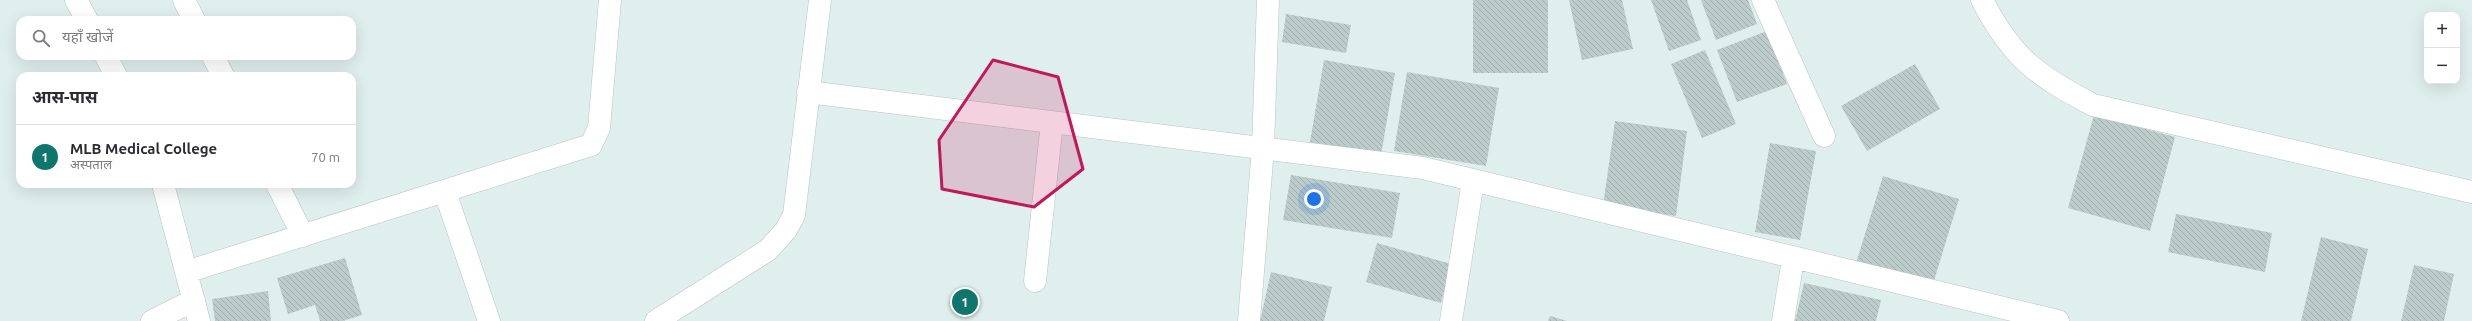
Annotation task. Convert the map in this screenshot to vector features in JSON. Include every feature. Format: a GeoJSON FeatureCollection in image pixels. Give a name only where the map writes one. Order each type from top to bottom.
{"type":"FeatureCollection","features":[{"type":"Feature","properties":{"kind":"street"},"geometry":{"type":"LineString","coordinates":[[76,0],[85,16]]}},
{"type":"Feature","properties":{"kind":"street"},"geometry":{"type":"LineString","coordinates":[[184,0],[192,16]]}},
{"type":"Feature","properties":{"kind":"street"},"geometry":{"type":"LineString","coordinates":[[186,272],[445,192],[591,144],[599,128],[610,0]]}},
{"type":"Feature","properties":{"kind":"street"},"geometry":{"type":"LineString","coordinates":[[656,321],[768,250],[786,230],[794,214],[820,0]]}},
{"type":"Feature","properties":{"kind":"street"},"geometry":{"type":"LineString","coordinates":[[1249,321],[1263,148],[1268,0]]}},
{"type":"Feature","properties":{"kind":"street"},"geometry":{"type":"LineString","coordinates":[[1763,0],[1824,136]]}},
{"type":"Feature","properties":{"kind":"street"},"geometry":{"type":"LineString","coordinates":[[1985,1],[1997,29],[2021,59],[2055,85],[2093,105],[2472,192]]}},
{"type":"Feature","properties":{"kind":"street"},"geometry":{"type":"LineString","coordinates":[[108,60],[114,72]]}},
{"type":"Feature","properties":{"kind":"street"},"geometry":{"type":"LineString","coordinates":[[214,60],[221,72]]}},
{"type":"Feature","properties":{"kind":"street"},"geometry":{"type":"LineString","coordinates":[[808,92],[1423,168],[1473,181],[1534,194],[1792,259],[2058,321]]}},
{"type":"Feature","properties":{"kind":"street"},"geometry":{"type":"LineString","coordinates":[[1035,281],[1052,122]]}},
{"type":"Feature","properties":{"kind":"street"},"geometry":{"type":"LineString","coordinates":[[1451,321],[1473,181]]}},
{"type":"Feature","properties":{"kind":"street"},"geometry":{"type":"LineString","coordinates":[[152,321],[197,311],[164,188]]}},
{"type":"Feature","properties":{"kind":"street"},"geometry":{"type":"LineString","coordinates":[[279,188],[304,236]]}},
{"type":"Feature","properties":{"kind":"street"},"geometry":{"type":"LineString","coordinates":[[445,192],[489,321]]}},
{"type":"Feature","properties":{"kind":"street"},"geometry":{"type":"LineString","coordinates":[[1783,321],[1792,259]]}},
{"type":"Feature","properties":{"kind":"highlighted area"},"geometry":{"type":"Polygon","coordinates":[[[993,60],[1058,77],[1083,169],[1034,207],[942,189],[939,140],[993,60]]]}},
{"type":"Feature","properties":{"kind":"building"},"geometry":{"type":"Polygon","coordinates":[[[1473,0],[1548,0],[1548,73],[1473,73],[1473,0]]]}},
{"type":"Feature","properties":{"kind":"building"},"geometry":{"type":"Polygon","coordinates":[[[1569,0],[1622,0],[1633,49],[1582,60],[1569,0]]]}},
{"type":"Feature","properties":{"kind":"building"},"geometry":{"type":"Polygon","coordinates":[[[1651,0],[1687,0],[1701,40],[1669,51],[1651,0]]]}},
{"type":"Feature","properties":{"kind":"building"},"geometry":{"type":"Polygon","coordinates":[[[1701,0],[1748,0],[1757,24],[1716,40],[1701,0]]]}},
{"type":"Feature","properties":{"kind":"building"},"geometry":{"type":"Polygon","coordinates":[[[1286,14],[1351,25],[1346,53],[1282,42],[1286,14]]]}},
{"type":"Feature","properties":{"kind":"building"},"geometry":{"type":"Polygon","coordinates":[[[1767,31],[1787,84],[1737,102],[1717,50],[1767,31]]]}},
{"type":"Feature","properties":{"kind":"building"},"geometry":{"type":"Polygon","coordinates":[[[1705,50],[1736,124],[1702,138],[1671,64],[1705,50]]]}},
{"type":"Feature","properties":{"kind":"building"},"geometry":{"type":"Polygon","coordinates":[[[1324,60],[1395,73],[1381,155],[1310,142],[1324,60]]]}},
{"type":"Feature","properties":{"kind":"building"},"geometry":{"type":"Polygon","coordinates":[[[1915,64],[1940,109],[1867,151],[1841,106],[1915,64]]]}},
{"type":"Feature","properties":{"kind":"building"},"geometry":{"type":"Polygon","coordinates":[[[1407,72],[1499,88],[1486,166],[1394,151],[1407,72]]]}},
{"type":"Feature","properties":{"kind":"building"},"geometry":{"type":"Polygon","coordinates":[[[2094,115],[2175,137],[2150,231],[2068,208],[2094,115]]]}},
{"type":"Feature","properties":{"kind":"building"},"geometry":{"type":"Polygon","coordinates":[[[1615,121],[1687,131],[1676,216],[1603,206],[1615,121]]]}},
{"type":"Feature","properties":{"kind":"building"},"geometry":{"type":"Polygon","coordinates":[[[1770,143],[1816,151],[1800,240],[1755,232],[1770,143]]]}},
{"type":"Feature","properties":{"kind":"building"},"geometry":{"type":"Polygon","coordinates":[[[1291,175],[1400,193],[1392,238],[1283,220],[1291,175]]]}},
{"type":"Feature","properties":{"kind":"building"},"geometry":{"type":"Polygon","coordinates":[[[1883,176],[1959,199],[1932,287],[1856,263],[1883,176]]]}},
{"type":"Feature","properties":{"kind":"building"},"geometry":{"type":"Polygon","coordinates":[[[2176,214],[2272,233],[2265,272],[2168,252],[2176,214]]]}},
{"type":"Feature","properties":{"kind":"building"},"geometry":{"type":"Polygon","coordinates":[[[2321,237],[2368,249],[2351,321],[2301,321],[2321,237]]]}},
{"type":"Feature","properties":{"kind":"building"},"geometry":{"type":"Polygon","coordinates":[[[1377,243],[1451,264],[1441,303],[1366,282],[1377,243]]]}},
{"type":"Feature","properties":{"kind":"building"},"geometry":{"type":"Polygon","coordinates":[[[345,258],[362,315],[343,321],[320,321],[315,305],[288,314],[277,278],[345,258]]]}},
{"type":"Feature","properties":{"kind":"building"},"geometry":{"type":"Polygon","coordinates":[[[2414,265],[2454,274],[2444,321],[2401,321],[2414,265]]]}},
{"type":"Feature","properties":{"kind":"building"},"geometry":{"type":"Polygon","coordinates":[[[1271,272],[1332,287],[1324,321],[1260,321],[1271,272]]]}},
{"type":"Feature","properties":{"kind":"building"},"geometry":{"type":"Polygon","coordinates":[[[1804,283],[1881,300],[1876,321],[1795,321],[1804,283]]]}},
{"type":"Feature","properties":{"kind":"building"},"geometry":{"type":"Polygon","coordinates":[[[268,291],[271,321],[215,321],[212,299],[268,291]]]}},
{"type":"Feature","properties":{"kind":"building"},"geometry":{"type":"Polygon","coordinates":[[[1550,316],[1567,321],[1548,321],[1550,316]]]}},
{"type":"Feature","properties":{"kind":"place","name":"MLB Medical College"},"geometry":{"type":"Point","coordinates":[965,302]}}]}
